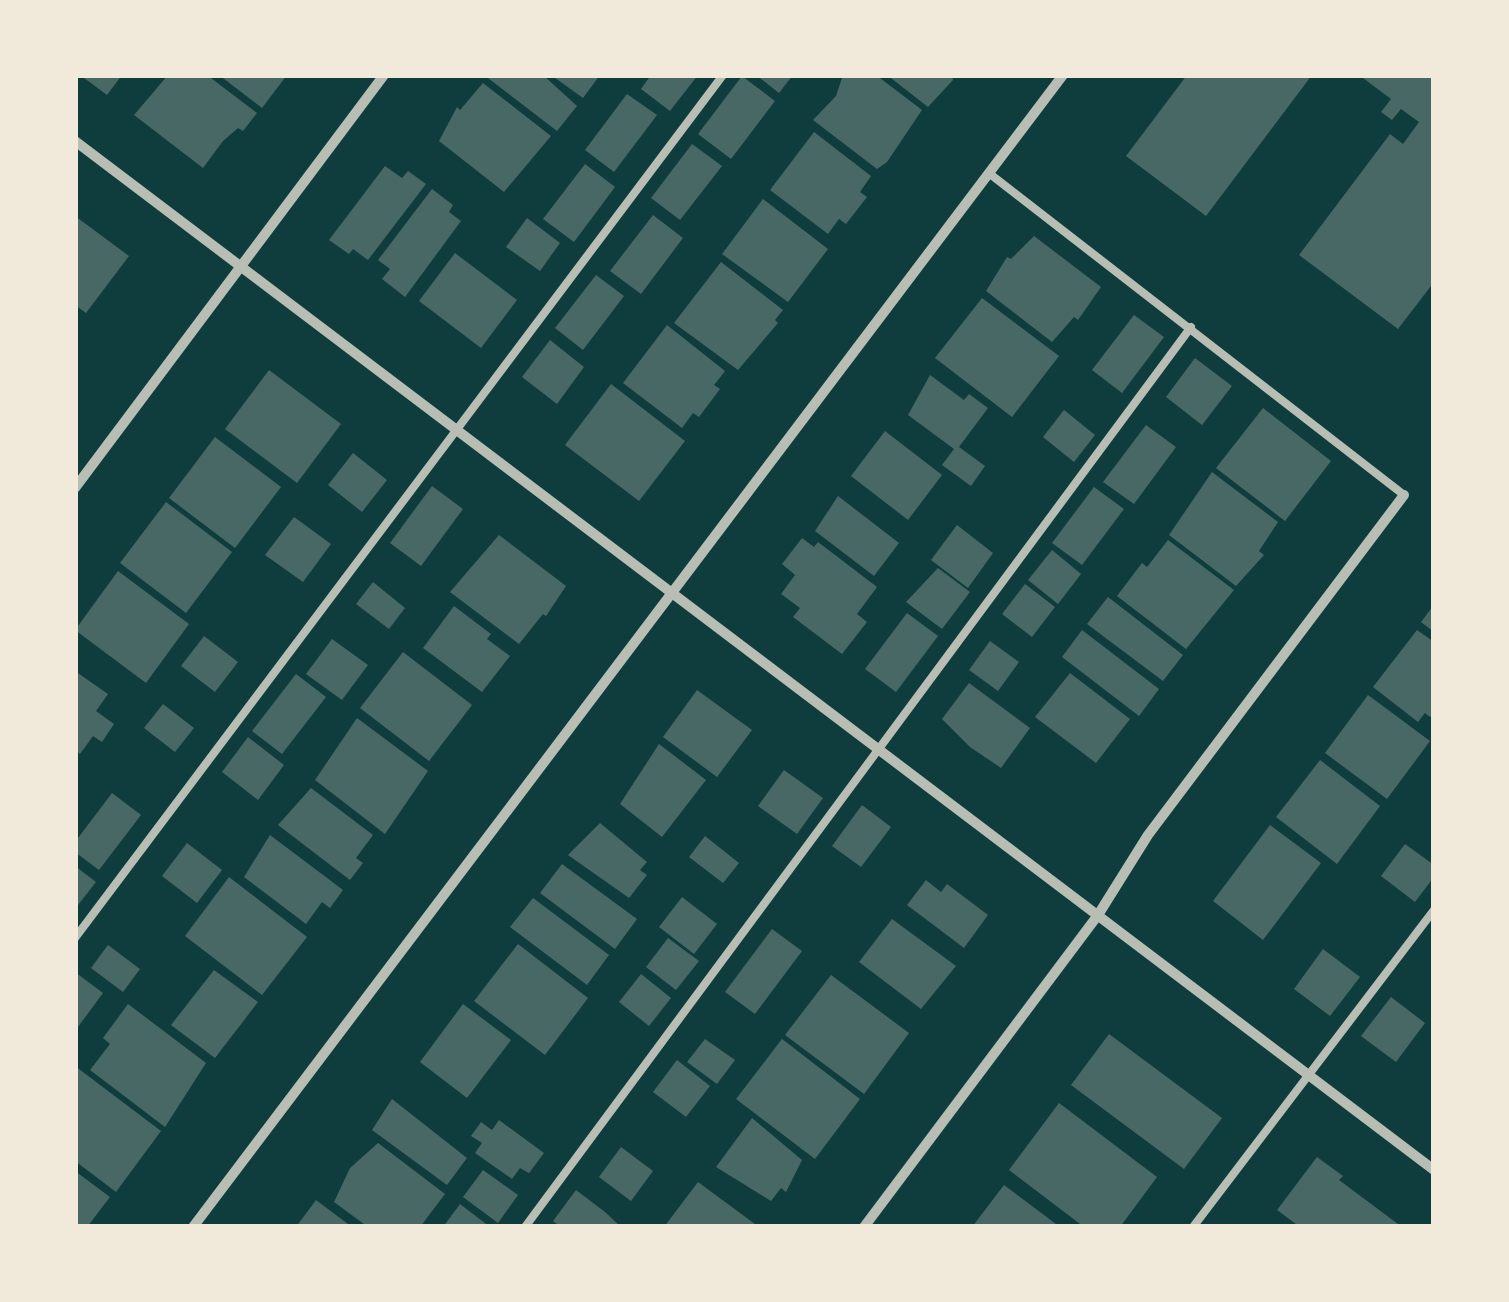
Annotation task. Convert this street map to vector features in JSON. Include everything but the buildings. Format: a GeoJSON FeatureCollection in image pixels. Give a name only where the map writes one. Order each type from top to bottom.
{"type":"FeatureCollection","features":[{"type":"Feature","properties":{"kind":"street"},"geometry":{"type":"LineString","coordinates":[[75,488],[384,75]]}},
{"type":"Feature","properties":{"kind":"street"},"geometry":{"type":"LineString","coordinates":[[193,1227],[1064,75]]}},
{"type":"Feature","properties":{"kind":"street"},"geometry":{"type":"LineString","coordinates":[[75,142],[1434,1170]]}},
{"type":"Feature","properties":{"kind":"street"},"geometry":{"type":"LineString","coordinates":[[864,1227],[1098,916],[1148,835],[1404,495]]}},
{"type":"Feature","properties":{"kind":"lane"},"geometry":{"type":"LineString","coordinates":[[75,938],[723,75]]}},
{"type":"Feature","properties":{"kind":"lane"},"geometry":{"type":"LineString","coordinates":[[990,174],[1404,495]]}},
{"type":"Feature","properties":{"kind":"lane"},"geometry":{"type":"LineString","coordinates":[[525,1227],[1191,327]]}},
{"type":"Feature","properties":{"kind":"lane"},"geometry":{"type":"LineString","coordinates":[[1193,1227],[1434,910]]}}]}
